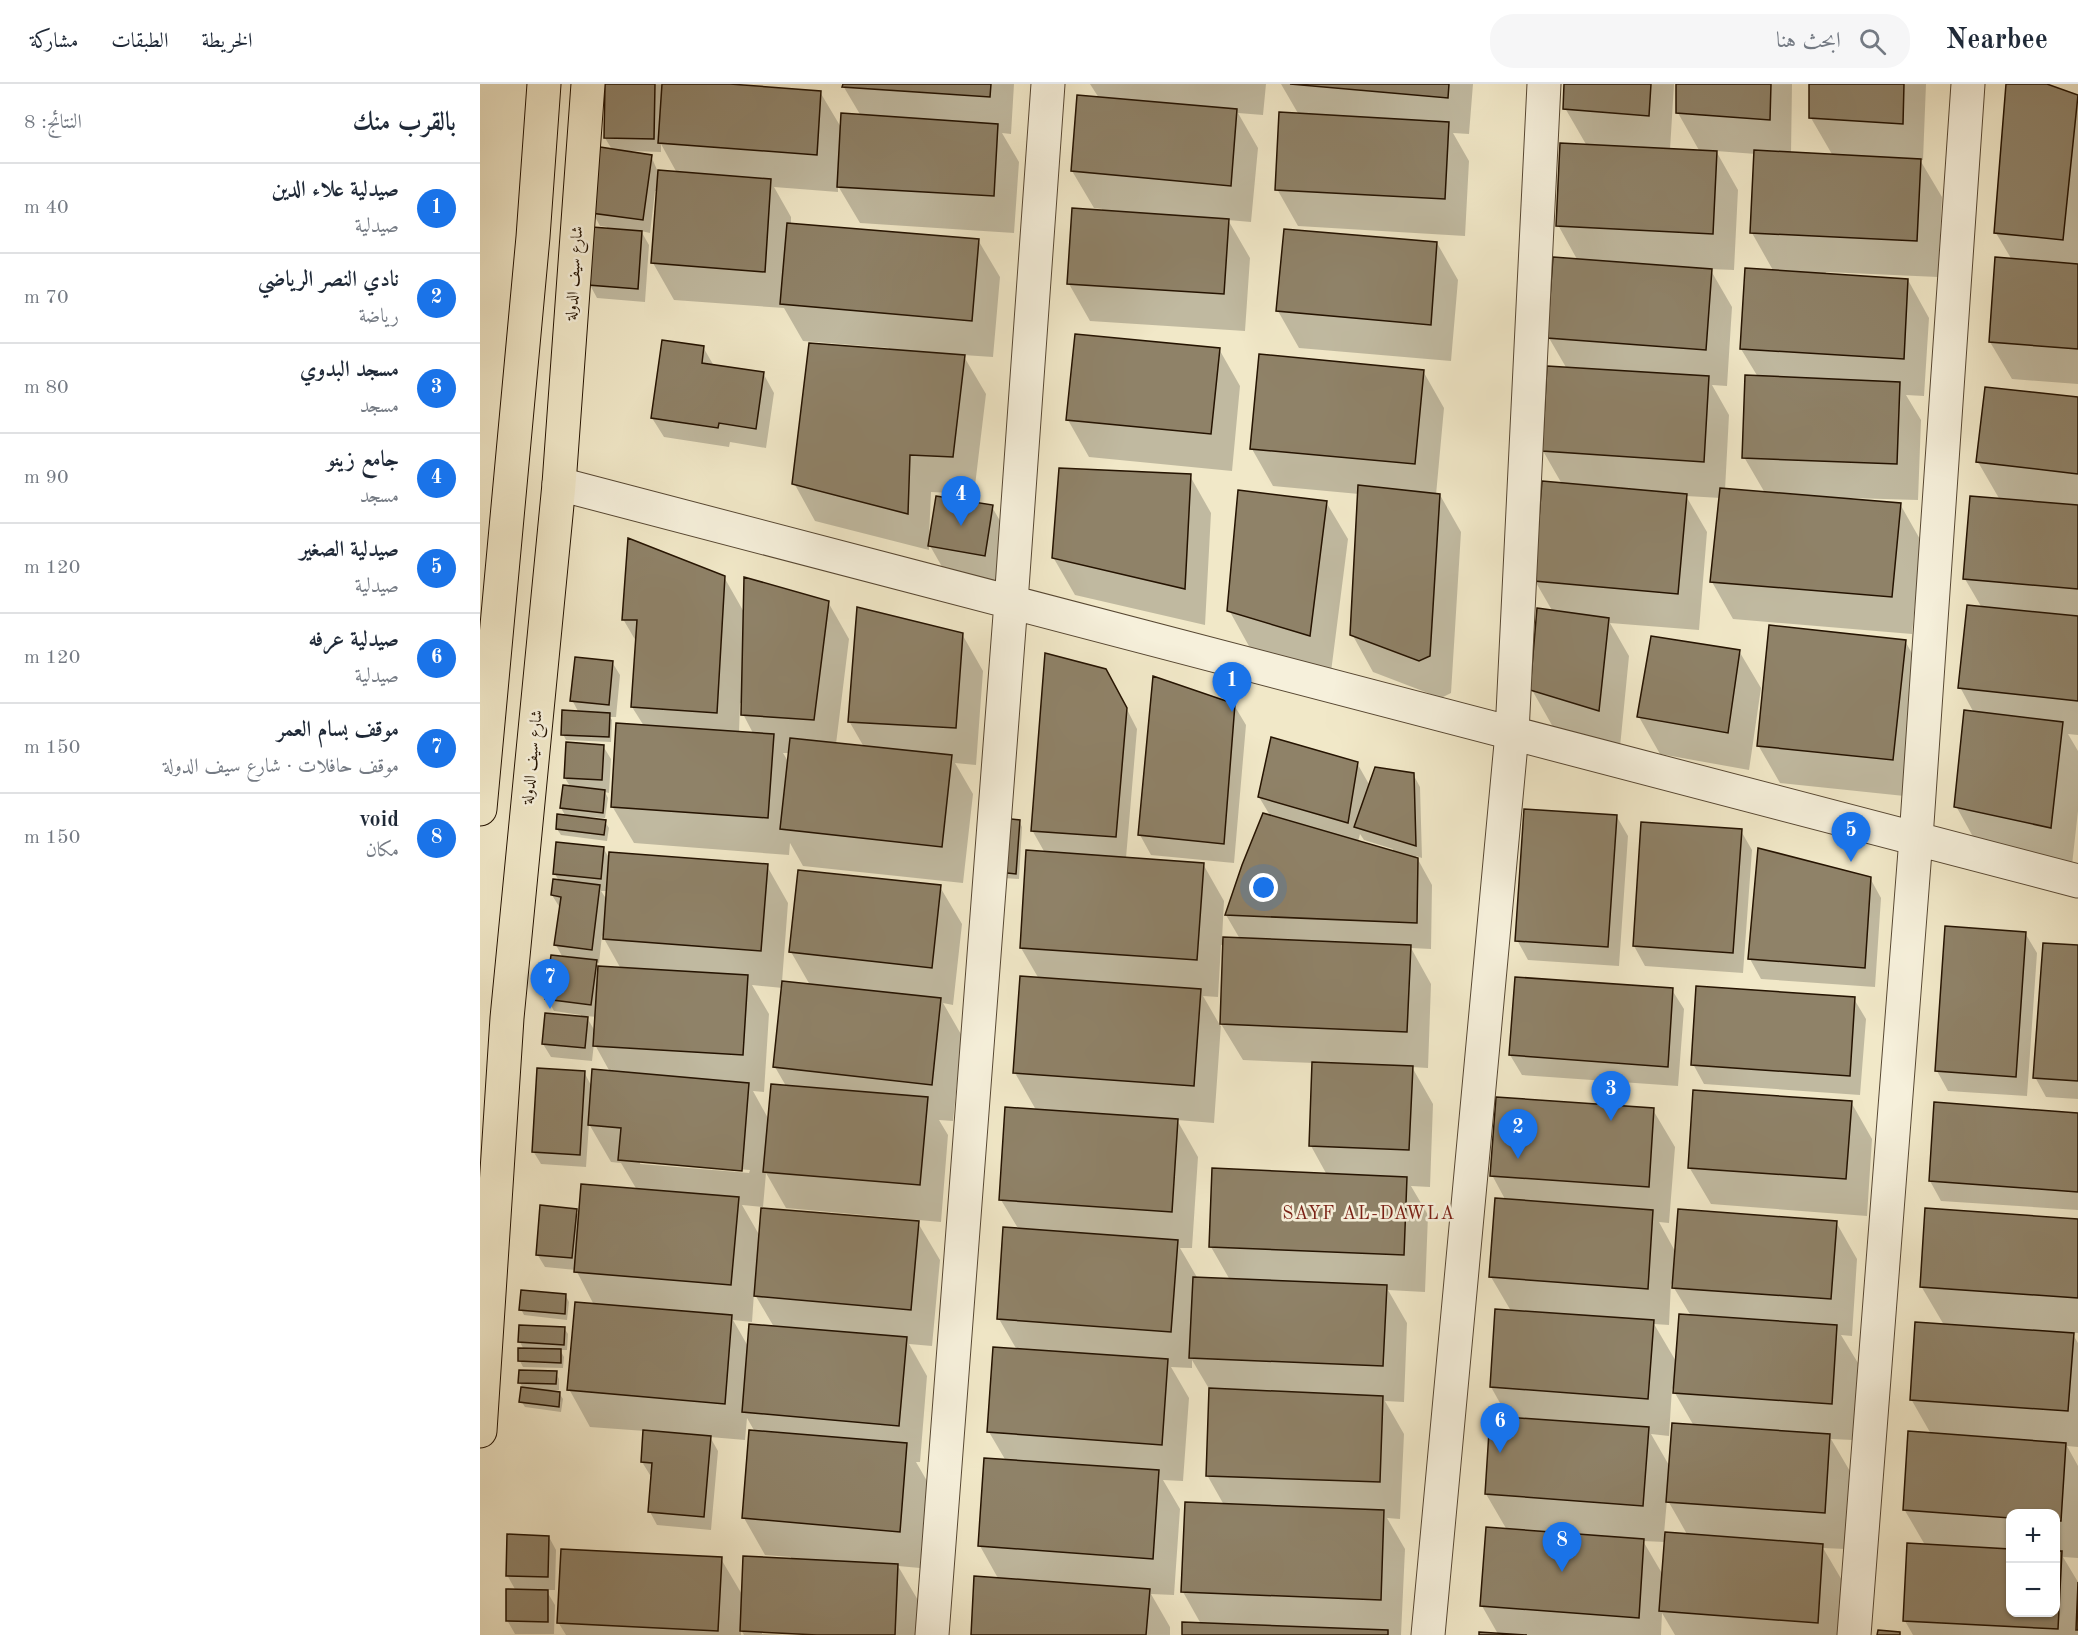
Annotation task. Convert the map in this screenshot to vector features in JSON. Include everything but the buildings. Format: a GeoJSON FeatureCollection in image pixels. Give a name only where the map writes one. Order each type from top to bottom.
{"type":"FeatureCollection","features":[{"type":"Feature","properties":{"kind":"main road"},"geometry":{"type":"LineString","coordinates":[[480,809],[533,237],[544,84]]}},
{"type":"Feature","properties":{"kind":"main road","name":"شارع سيف الدولة"},"geometry":{"type":"LineString","coordinates":[[480,1431],[507,1018],[559,484],[588,84]]}},
{"type":"Feature","properties":{"kind":"street"},"geometry":{"type":"LineString","coordinates":[[932,1635],[1048,84]]}},
{"type":"Feature","properties":{"kind":"street"},"geometry":{"type":"LineString","coordinates":[[1428,1635],[1512,733],[1544,84]]}},
{"type":"Feature","properties":{"kind":"street"},"geometry":{"type":"LineString","coordinates":[[1854,1635],[1916,838],[1968,84]]}},
{"type":"Feature","properties":{"kind":"street"},"geometry":{"type":"LineString","coordinates":[[559,484],[2078,881]]}},
{"type":"Feature","properties":{"kind":"place","name":"جامع زينو"},"geometry":{"type":"Point","coordinates":[961,526]}},
{"type":"Feature","properties":{"kind":"place","name":"صيدلية علاء الدين"},"geometry":{"type":"Point","coordinates":[1232,712]}},
{"type":"Feature","properties":{"kind":"place","name":"صيدلية الصغير"},"geometry":{"type":"Point","coordinates":[1851,862]}},
{"type":"Feature","properties":{"kind":"place","name":"موقف بسام العمر"},"geometry":{"type":"Point","coordinates":[550,1009]}},
{"type":"Feature","properties":{"kind":"place","name":"مسجد البدوي"},"geometry":{"type":"Point","coordinates":[1611,1121]}},
{"type":"Feature","properties":{"kind":"place","name":"نادي النصر الرياضي"},"geometry":{"type":"Point","coordinates":[1518,1159]}},
{"type":"Feature","properties":{"kind":"place","name":"صيدلية عرفه"},"geometry":{"type":"Point","coordinates":[1500,1453]}},
{"type":"Feature","properties":{"kind":"place","name":"void"},"geometry":{"type":"Point","coordinates":[1562,1572]}},
{"type":"Feature","properties":{"kind":"district","name":"SAYF AL-DAWLA"},"geometry":{"type":"Point","coordinates":[1369,1214]}}]}
